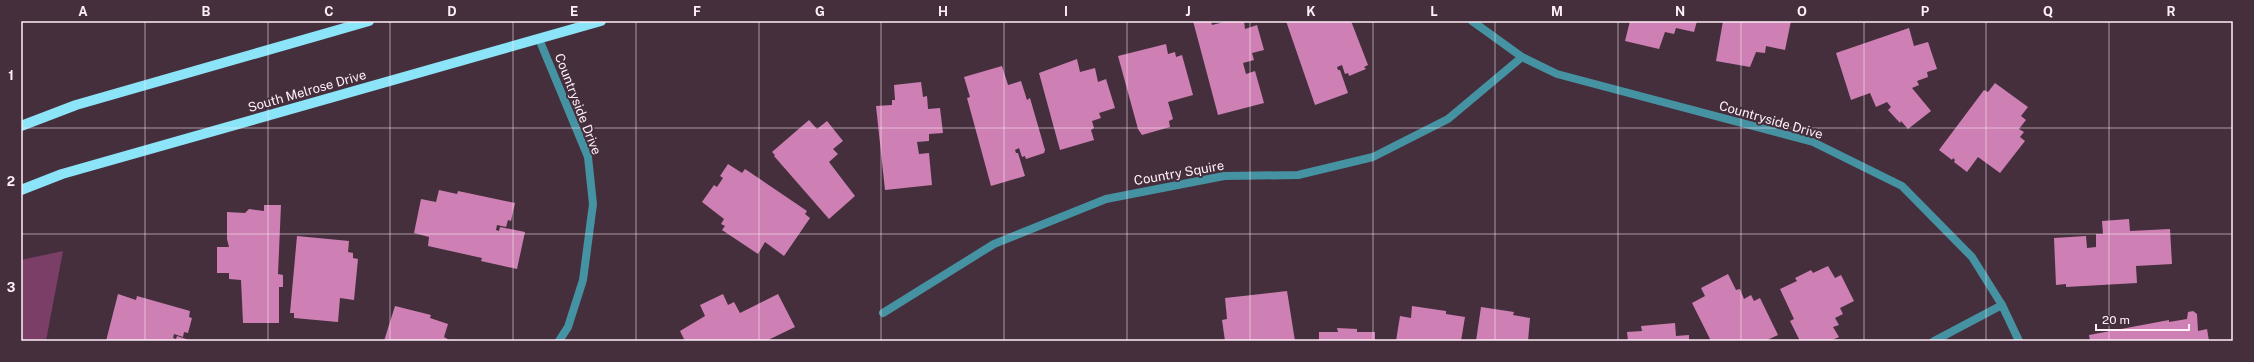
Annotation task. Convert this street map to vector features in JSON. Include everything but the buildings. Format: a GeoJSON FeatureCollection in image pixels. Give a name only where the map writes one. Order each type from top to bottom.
{"type":"FeatureCollection","features":[{"type":"Feature","properties":{"kind":"main road"},"geometry":{"type":"LineString","coordinates":[[21,126],[76,105],[369,21]]}},
{"type":"Feature","properties":{"kind":"main road","name":"South Melrose Drive"},"geometry":{"type":"LineString","coordinates":[[21,190],[62,174],[601,21]]}},
{"type":"Feature","properties":{"kind":"street","name":"Countryside Drive"},"geometry":{"type":"LineString","coordinates":[[1472,21],[1522,57],[1557,74],[1813,142],[1902,186],[1972,256],[2002,305],[2019,341]]}},
{"type":"Feature","properties":{"kind":"street","name":"Countryside Drive"},"geometry":{"type":"LineString","coordinates":[[539,39],[588,157],[592,204],[583,280],[568,327],[559,341]]}},
{"type":"Feature","properties":{"kind":"street","name":"Country Squire"},"geometry":{"type":"LineString","coordinates":[[883,313],[994,244],[1106,199],[1224,176],[1298,175],[1372,157],[1448,119],[1522,57]]}},
{"type":"Feature","properties":{"kind":"street"},"geometry":{"type":"LineString","coordinates":[[1934,341],[2002,305]]}},
{"type":"Feature","properties":{"kind":"shaded area"},"geometry":{"type":"Polygon","coordinates":[[[63,251],[46,341],[21,341],[21,260],[63,251]]]}}]}
